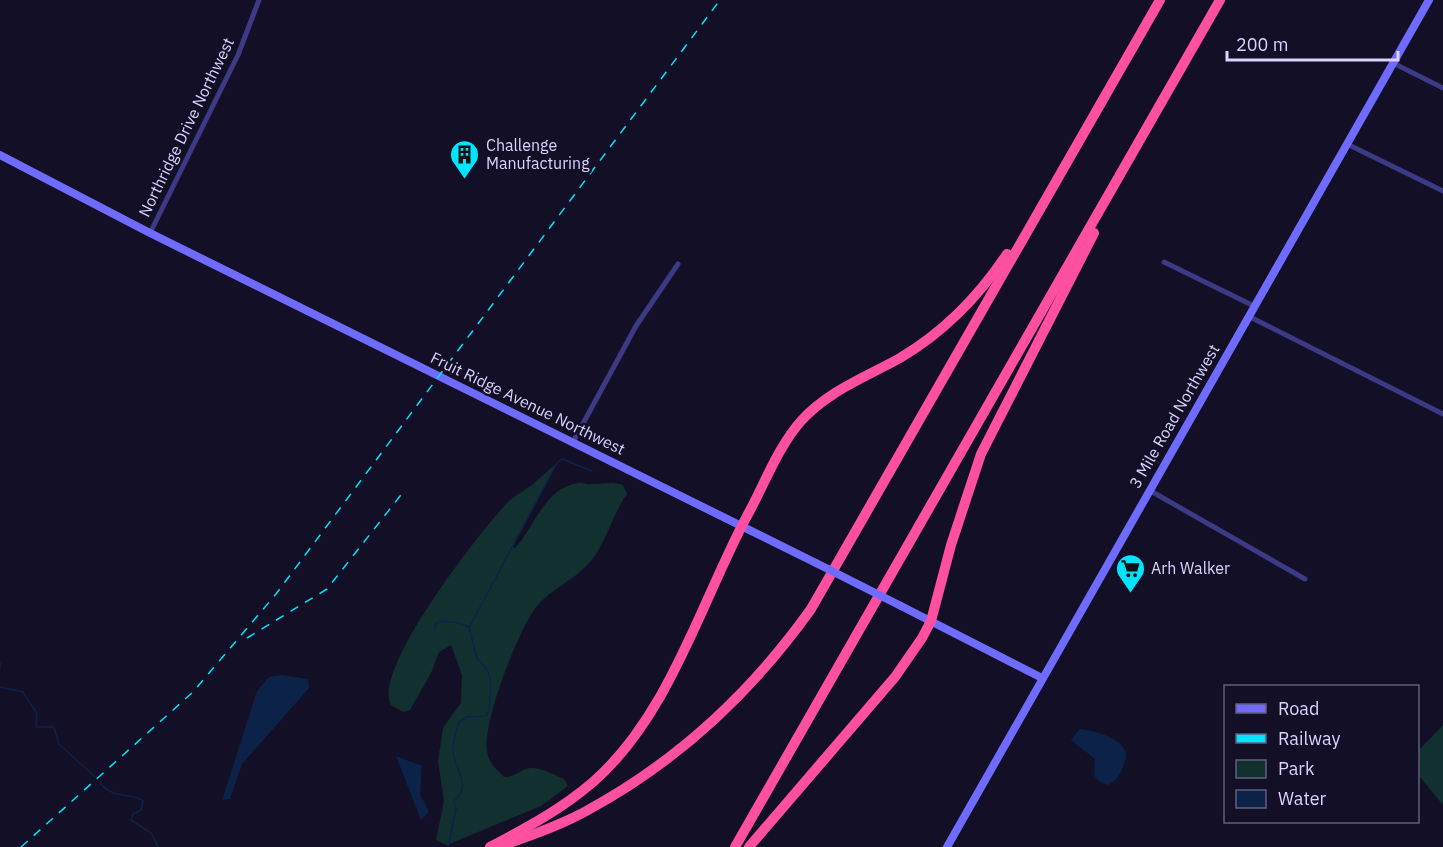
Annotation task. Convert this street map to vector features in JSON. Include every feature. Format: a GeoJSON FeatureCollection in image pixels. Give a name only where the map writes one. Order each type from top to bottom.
{"type":"FeatureCollection","features":[{"type":"Feature","properties":{"kind":"highway"},"geometry":{"type":"LineString","coordinates":[[499,847],[586,811],[639,780],[688,745],[728,709],[768,665],[811,609],[1160,0]]}},
{"type":"Feature","properties":{"kind":"highway"},"geometry":{"type":"LineString","coordinates":[[735,847],[1220,0]]}},
{"type":"Feature","properties":{"kind":"highway"},"geometry":{"type":"LineString","coordinates":[[749,847],[895,677],[911,657],[931,621],[964,500],[985,446],[1045,324],[1178,72]]}},
{"type":"Feature","properties":{"kind":"highway"},"geometry":{"type":"LineString","coordinates":[[490,847],[563,806],[594,781],[637,732],[673,668],[742,526],[787,442],[801,421],[825,398],[920,345],[960,313],[998,267],[1065,164]]}},
{"type":"Feature","properties":{"kind":"main road","name":"3 Mile Road Northwest"},"geometry":{"type":"LineString","coordinates":[[947,847],[1429,0]]}},
{"type":"Feature","properties":{"kind":"main road","name":"Fruit Ridge Avenue Northwest"},"geometry":{"type":"LineString","coordinates":[[0,155],[150,233],[816,562],[1042,678]]}},
{"type":"Feature","properties":{"kind":"street","name":"Northridge Drive Northwest"},"geometry":{"type":"LineString","coordinates":[[150,233],[241,48],[259,0]]}},
{"type":"Feature","properties":{"kind":"street"},"geometry":{"type":"LineString","coordinates":[[1393,63],[1443,88]]}},
{"type":"Feature","properties":{"kind":"street"},"geometry":{"type":"LineString","coordinates":[[1347,144],[1443,191]]}},
{"type":"Feature","properties":{"kind":"street"},"geometry":{"type":"LineString","coordinates":[[1164,262],[1254,306]]}},
{"type":"Feature","properties":{"kind":"street"},"geometry":{"type":"LineString","coordinates":[[573,442],[636,326],[678,264]]}},
{"type":"Feature","properties":{"kind":"street"},"geometry":{"type":"LineString","coordinates":[[1248,316],[1443,414]]}},
{"type":"Feature","properties":{"kind":"street"},"geometry":{"type":"LineString","coordinates":[[1149,490],[1305,579]]}},
{"type":"Feature","properties":{"kind":"green space"},"geometry":{"type":"Polygon","coordinates":[[[557,463],[512,546],[515,548],[548,500],[566,486],[580,483],[615,483],[623,485],[627,494],[601,546],[590,562],[543,600],[529,617],[503,676],[490,720],[487,751],[491,762],[504,777],[535,768],[564,779],[568,786],[541,806],[447,845],[436,840],[444,801],[438,761],[443,728],[461,703],[462,675],[451,645],[439,652],[431,673],[410,710],[403,712],[391,705],[389,687],[397,662],[413,632],[477,538],[510,500],[557,463]]]}},
{"type":"Feature","properties":{"kind":"green space"},"geometry":{"type":"Polygon","coordinates":[[[1443,725],[1443,805],[1420,777],[1419,750],[1443,725]]]}},
{"type":"Feature","properties":{"kind":"water"},"geometry":{"type":"Polygon","coordinates":[[[282,675],[308,679],[309,688],[242,764],[230,799],[222,800],[257,691],[269,677],[282,675]]]}},
{"type":"Feature","properties":{"kind":"water"},"geometry":{"type":"Polygon","coordinates":[[[1080,729],[1113,739],[1124,748],[1126,756],[1122,770],[1108,785],[1096,779],[1095,759],[1071,740],[1080,729]]]}},
{"type":"Feature","properties":{"kind":"water"},"geometry":{"type":"Polygon","coordinates":[[[396,756],[422,766],[420,794],[429,812],[421,820],[396,756]]]}},
{"type":"Feature","properties":{"kind":"waterway"},"geometry":{"type":"LineString","coordinates":[[470,626],[557,463],[562,459],[592,471]]}},
{"type":"Feature","properties":{"kind":"waterway"},"geometry":{"type":"LineString","coordinates":[[435,630],[436,623],[444,622],[469,627],[477,659],[487,670],[490,682],[489,711],[486,716],[467,717],[459,722],[456,732],[453,751],[463,783],[454,801],[456,809],[448,847]]}},
{"type":"Feature","properties":{"kind":"waterway"},"geometry":{"type":"LineString","coordinates":[[0,662],[0,669]]}},
{"type":"Feature","properties":{"kind":"waterway"},"geometry":{"type":"LineString","coordinates":[[0,687],[23,692],[37,714],[36,727],[54,727],[59,744],[95,777]]}},
{"type":"Feature","properties":{"kind":"waterway"},"geometry":{"type":"LineString","coordinates":[[100,783],[112,792],[133,796],[143,801],[141,810],[133,814],[131,820],[151,833],[158,847]]}},
{"type":"Feature","properties":{"kind":"railway"},"geometry":{"type":"LineString","coordinates":[[21,847],[193,692],[276,594],[720,0]]}},
{"type":"Feature","properties":{"kind":"railway"},"geometry":{"type":"LineString","coordinates":[[247,638],[327,589],[404,491]]}},
{"type":"Feature","properties":{"kind":"place","name":"Challenge Manufacturing"},"geometry":{"type":"Point","coordinates":[465,180]}},
{"type":"Feature","properties":{"kind":"place","name":"Arh Walker"},"geometry":{"type":"Point","coordinates":[1130,594]}}]}
